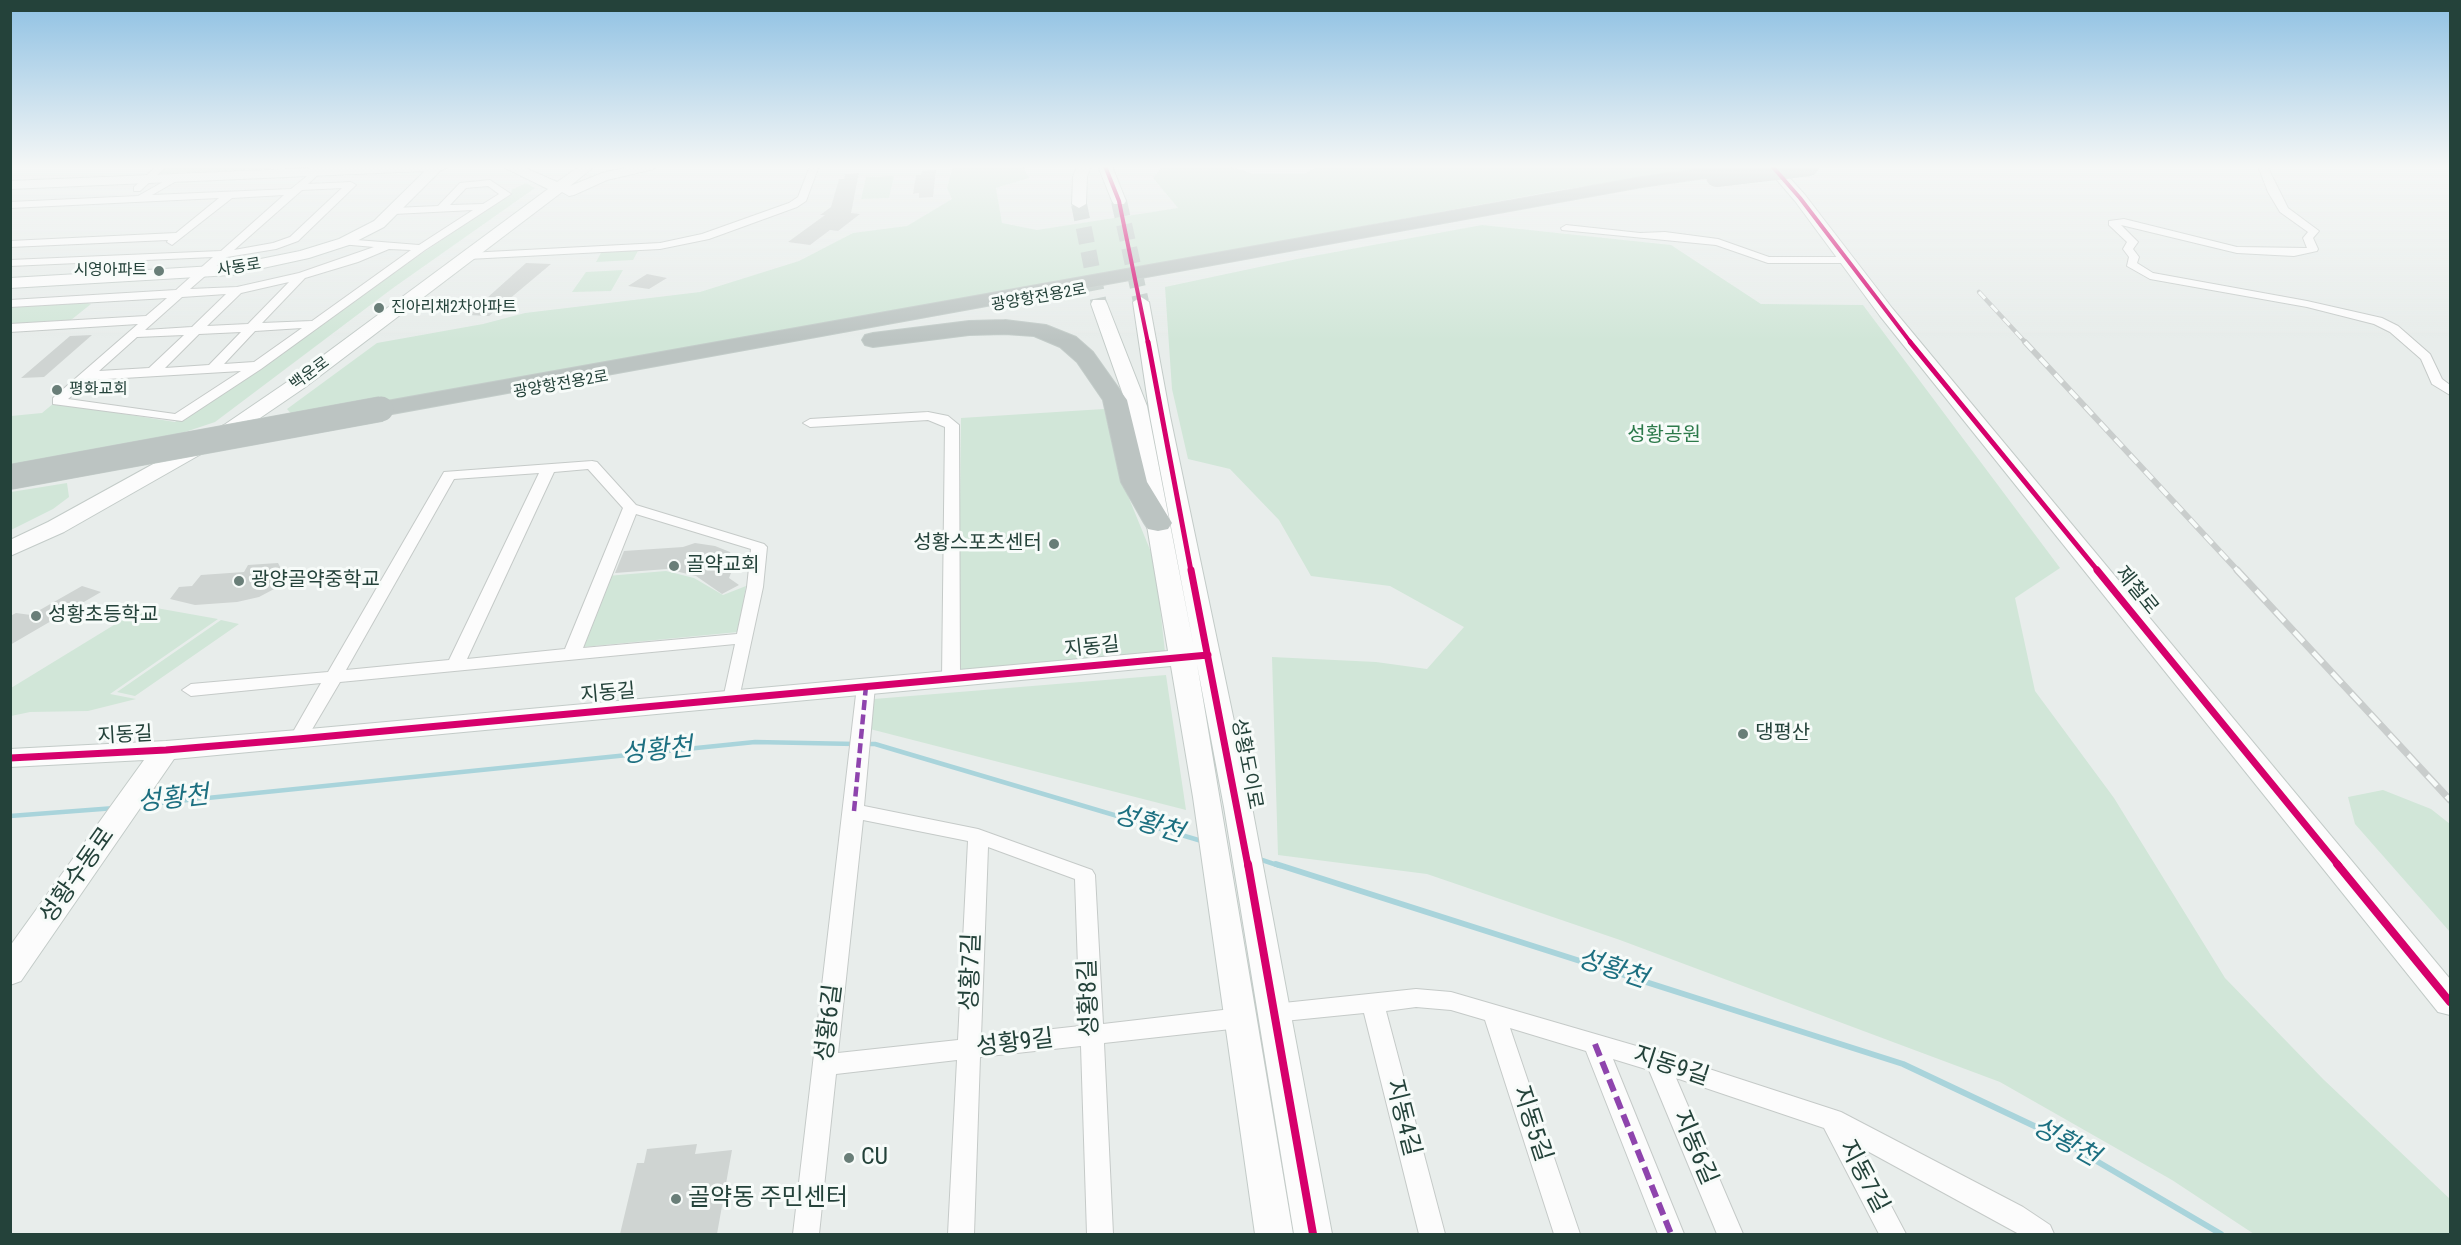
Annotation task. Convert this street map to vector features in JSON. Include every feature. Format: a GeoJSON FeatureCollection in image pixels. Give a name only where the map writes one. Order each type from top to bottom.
{"type":"FeatureCollection","features":[{"type":"Feature","properties":{"kind":"highway","name":"광양항전용2로"},"geometry":{"type":"LineString","coordinates":[[372,415],[1413,224]]}},
{"type":"Feature","properties":{"kind":"highway","name":"광양항전용2로"},"geometry":{"type":"LineString","coordinates":[[372,415],[641,370],[1444,224]]}},
{"type":"Feature","properties":{"kind":"highway"},"geometry":{"type":"LineString","coordinates":[[641,370],[969,328],[1038,330],[1068,342],[1085,357],[1115,400],[1134,482],[1158,523]]}},
{"type":"Feature","properties":{"kind":"highway"},"geometry":{"type":"LineString","coordinates":[[10,477],[372,415]]}},
{"type":"Feature","properties":{"kind":"highway"},"geometry":{"type":"LineString","coordinates":[[10,485],[372,415]]}},
{"type":"Feature","properties":{"kind":"street"},"geometry":{"type":"LineString","coordinates":[[155,256],[194,224]]}},
{"type":"Feature","properties":{"kind":"street"},"geometry":{"type":"LineString","coordinates":[[257,224],[174,295],[58,401],[177,418],[257,366],[458,224]]}},
{"type":"Feature","properties":{"kind":"street"},"geometry":{"type":"LineString","coordinates":[[10,263],[255,251],[294,238],[309,224]]}},
{"type":"Feature","properties":{"kind":"street","name":"사동로"},"geometry":{"type":"LineString","coordinates":[[10,281],[199,273],[255,266],[303,255],[344,242],[379,224]]}},
{"type":"Feature","properties":{"kind":"street","name":"백운로"},"geometry":{"type":"LineString","coordinates":[[10,549],[56,527],[231,429],[297,384],[510,224]]}},
{"type":"Feature","properties":{"kind":"street"},"geometry":{"type":"LineString","coordinates":[[468,255],[660,246],[705,237],[740,224]]}},
{"type":"Feature","properties":{"kind":"street","name":"제철로"},"geometry":{"type":"LineString","coordinates":[[1819,224],[1845,260],[2451,1002]]}},
{"type":"Feature","properties":{"kind":"street"},"geometry":{"type":"LineString","coordinates":[[2114,224],[2133,242],[2128,249],[2134,257],[2131,264],[2150,276],[2307,304],[2378,321],[2394,328],[2427,357],[2437,381],[2451,391]]}},
{"type":"Feature","properties":{"kind":"street"},"geometry":{"type":"LineString","coordinates":[[2132,224],[2237,250],[2294,253],[2308,252],[2313,249],[2308,238],[2314,231],[2304,224]]}},
{"type":"Feature","properties":{"kind":"street"},"geometry":{"type":"LineString","coordinates":[[1566,228],[1640,236],[1665,235],[1718,242],[1768,260],[1845,260]]}},
{"type":"Feature","properties":{"kind":"street"},"geometry":{"type":"LineString","coordinates":[[10,244],[180,236]]}},
{"type":"Feature","properties":{"kind":"street"},"geometry":{"type":"LineString","coordinates":[[344,242],[421,248]]}},
{"type":"Feature","properties":{"kind":"street"},"geometry":{"type":"LineString","coordinates":[[10,304],[237,290],[301,276],[354,260],[386,246]]}},
{"type":"Feature","properties":{"kind":"street"},"geometry":{"type":"LineString","coordinates":[[10,281],[34,262]]}},
{"type":"Feature","properties":{"kind":"street"},"geometry":{"type":"LineString","coordinates":[[213,368],[301,276]]}},
{"type":"Feature","properties":{"kind":"street"},"geometry":{"type":"LineString","coordinates":[[153,372],[237,290]]}},
{"type":"Feature","properties":{"kind":"street"},"geometry":{"type":"LineString","coordinates":[[72,324],[102,299]]}},
{"type":"Feature","properties":{"kind":"street","name":"성황도이로"},"geometry":{"type":"LineString","coordinates":[[1141,302],[1160,416],[1238,807],[1313,1234]]}},
{"type":"Feature","properties":{"kind":"street"},"geometry":{"type":"LineString","coordinates":[[1099,304],[1137,406],[1207,797],[1274,1234]]}},
{"type":"Feature","properties":{"kind":"street"},"geometry":{"type":"LineString","coordinates":[[10,328],[146,320]]}},
{"type":"Feature","properties":{"kind":"street"},"geometry":{"type":"LineString","coordinates":[[131,334],[315,324]]}},
{"type":"Feature","properties":{"kind":"street"},"geometry":{"type":"LineString","coordinates":[[85,376],[257,366]]}},
{"type":"Feature","properties":{"kind":"street"},"geometry":{"type":"LineString","coordinates":[[810,423],[928,416],[943,419],[952,425],[951,678]]}},
{"type":"Feature","properties":{"kind":"street"},"geometry":{"type":"LineString","coordinates":[[298,739],[449,475],[592,465],[632,508],[759,547],[745,638],[732,699]]}},
{"type":"Feature","properties":{"kind":"street"},"geometry":{"type":"LineString","coordinates":[[455,665],[549,468]]}},
{"type":"Feature","properties":{"kind":"street"},"geometry":{"type":"LineString","coordinates":[[572,654],[632,508]]}},
{"type":"Feature","properties":{"kind":"street"},"geometry":{"type":"LineString","coordinates":[[191,690],[745,638]]}},
{"type":"Feature","properties":{"kind":"street","name":"지동길"},"geometry":{"type":"LineString","coordinates":[[10,758],[166,750],[732,699],[865,696],[951,678],[1182,655],[1208,655]]}},
{"type":"Feature","properties":{"kind":"street","name":"성황6길"},"geometry":{"type":"LineString","coordinates":[[806,1234],[855,804],[865,696]]}},
{"type":"Feature","properties":{"kind":"street","name":"성황수동로"},"geometry":{"type":"LineString","coordinates":[[10,972],[166,750]]}},
{"type":"Feature","properties":{"kind":"street"},"geometry":{"type":"LineString","coordinates":[[855,804],[978,836]]}},
{"type":"Feature","properties":{"kind":"street","name":"성황8길"},"geometry":{"type":"LineString","coordinates":[[978,836],[1085,875],[1100,1234]]}},
{"type":"Feature","properties":{"kind":"street","name":"성황7길"},"geometry":{"type":"LineString","coordinates":[[961,1234],[978,836]]}},
{"type":"Feature","properties":{"kind":"street","name":"지동9길"},"geometry":{"type":"LineString","coordinates":[[1274,1013],[1416,998],[1451,1001],[1656,1062],[1832,1120],[2019,1225],[2041,1234]]}},
{"type":"Feature","properties":{"kind":"street","name":"지동4길"},"geometry":{"type":"LineString","coordinates":[[1372,1001],[1432,1234]]}},
{"type":"Feature","properties":{"kind":"street","name":"지동5길"},"geometry":{"type":"LineString","coordinates":[[1494,1014],[1568,1234]]}},
{"type":"Feature","properties":{"kind":"street","name":"성황9길"},"geometry":{"type":"LineString","coordinates":[[825,1065],[1240,1018]]}},
{"type":"Feature","properties":{"kind":"street"},"geometry":{"type":"LineString","coordinates":[[1595,1044],[1671,1234]]}},
{"type":"Feature","properties":{"kind":"street","name":"지동6길"},"geometry":{"type":"LineString","coordinates":[[1656,1062],[1731,1234]]}},
{"type":"Feature","properties":{"kind":"street","name":"지동7길"},"geometry":{"type":"LineString","coordinates":[[1832,1120],[1893,1234]]}},
{"type":"Feature","properties":{"kind":"green space"},"geometry":{"type":"Polygon","coordinates":[[[465,224],[484,224],[393,288],[215,422],[158,441],[11,468],[11,416],[42,413],[54,403],[175,422],[465,224]]]}},
{"type":"Feature","properties":{"kind":"green space"},"geometry":{"type":"Polygon","coordinates":[[[910,224],[1008,224],[1037,230],[1075,224],[1374,224],[294,417],[287,409],[377,343],[483,324],[525,313],[700,292],[799,261],[853,233],[910,224]]]}},
{"type":"Feature","properties":{"kind":"green space","name":"성황공원"},"geometry":{"type":"Polygon","coordinates":[[[1482,225],[1671,245],[1761,304],[1863,305],[2060,568],[2015,598],[2035,691],[2114,798],[2225,978],[2323,1079],[2450,1199],[2450,1234],[2254,1234],[2172,1180],[2000,1082],[1620,940],[1427,874],[1278,855],[1272,657],[1376,662],[1427,669],[1464,627],[1390,586],[1311,576],[1279,520],[1230,469],[1188,459],[1172,389],[1165,287],[1297,259],[1482,225]]]}},
{"type":"Feature","properties":{"kind":"green space"},"geometry":{"type":"Polygon","coordinates":[[[639,249],[633,260],[596,262],[602,251],[639,249]]]}},
{"type":"Feature","properties":{"kind":"green space"},"geometry":{"type":"Polygon","coordinates":[[[623,270],[611,291],[572,292],[586,272],[623,270]]]}},
{"type":"Feature","properties":{"kind":"green space"},"geometry":{"type":"Polygon","coordinates":[[[91,304],[71,320],[11,325],[11,306],[91,304]]]}},
{"type":"Feature","properties":{"kind":"green space","name":"성황스포츠센터"},"geometry":{"type":"Polygon","coordinates":[[[1104,409],[1124,486],[1155,562],[1165,652],[958,670],[961,418],[1104,409]]]}},
{"type":"Feature","properties":{"kind":"green space"},"geometry":{"type":"Polygon","coordinates":[[[67,483],[69,497],[53,509],[11,530],[11,492],[67,483]]]}},
{"type":"Feature","properties":{"kind":"green space"},"geometry":{"type":"Polygon","coordinates":[[[666,571],[694,578],[723,595],[746,586],[738,632],[583,647],[607,576],[666,571]]]}},
{"type":"Feature","properties":{"kind":"green space"},"geometry":{"type":"Polygon","coordinates":[[[145,606],[218,619],[110,694],[136,699],[88,711],[30,712],[11,716],[11,688],[145,606]]]}},
{"type":"Feature","properties":{"kind":"green space"},"geometry":{"type":"Polygon","coordinates":[[[221,620],[239,624],[135,696],[117,692],[221,620]]]}},
{"type":"Feature","properties":{"kind":"green space"},"geometry":{"type":"Polygon","coordinates":[[[1166,675],[1186,810],[870,729],[874,699],[1166,675]]]}},
{"type":"Feature","properties":{"kind":"green space"},"geometry":{"type":"Polygon","coordinates":[[[2383,790],[2431,809],[2450,824],[2450,932],[2355,824],[2348,797],[2383,790]]]}},
{"type":"Feature","properties":{"kind":"building"},"geometry":{"type":"Polygon","coordinates":[[[813,224],[847,224],[838,231],[830,230],[810,245],[788,242],[813,224]]]}},
{"type":"Feature","properties":{"kind":"building"},"geometry":{"type":"Polygon","coordinates":[[[526,263],[551,264],[489,316],[468,315],[526,263]]]}},
{"type":"Feature","properties":{"kind":"building"},"geometry":{"type":"Polygon","coordinates":[[[647,274],[667,278],[649,289],[628,286],[647,274]]]}},
{"type":"Feature","properties":{"kind":"building"},"geometry":{"type":"Polygon","coordinates":[[[92,335],[44,377],[21,378],[70,336],[92,335]]]}},
{"type":"Feature","properties":{"kind":"building","name":"골약교회"},"geometry":{"type":"Polygon","coordinates":[[[695,543],[715,546],[730,552],[735,563],[729,578],[739,585],[722,594],[696,576],[667,569],[615,573],[624,551],[683,547],[695,543]]]}},
{"type":"Feature","properties":{"kind":"building","name":"광양골약중학교"},"geometry":{"type":"Polygon","coordinates":[[[278,563],[285,576],[276,588],[259,597],[237,602],[195,605],[170,599],[179,587],[192,586],[201,575],[244,572],[248,565],[278,563]]]}},
{"type":"Feature","properties":{"kind":"building","name":"성황초등학교"},"geometry":{"type":"Polygon","coordinates":[[[82,586],[101,592],[10,645],[10,616],[16,613],[31,615],[82,586]]]}},
{"type":"Feature","properties":{"kind":"building","name":"골약동 주민센터"},"geometry":{"type":"Polygon","coordinates":[[[697,1144],[695,1154],[732,1150],[717,1234],[620,1234],[637,1163],[644,1163],[647,1149],[697,1144]]]}},
{"type":"Feature","properties":{"kind":"waterway","name":"성황천"},"geometry":{"type":"LineString","coordinates":[[139,805],[755,742],[856,744]]}},
{"type":"Feature","properties":{"kind":"waterway","name":"성황천"},"geometry":{"type":"LineString","coordinates":[[864,744],[875,744],[1205,842]]}},
{"type":"Feature","properties":{"kind":"waterway","name":"성황천"},"geometry":{"type":"LineString","coordinates":[[10,816],[115,808]]}},
{"type":"Feature","properties":{"kind":"waterway","name":"성황천"},"geometry":{"type":"LineString","coordinates":[[1256,858],[1280,866]]}},
{"type":"Feature","properties":{"kind":"waterway","name":"성황천"},"geometry":{"type":"LineString","coordinates":[[1276,864],[1903,1064],[2047,1132],[2221,1234]]}},
{"type":"Feature","properties":{"kind":"tunnel"},"geometry":{"type":"LineString","coordinates":[[1083,224],[1099,304]]}},
{"type":"Feature","properties":{"kind":"tunnel"},"geometry":{"type":"LineString","coordinates":[[1124,224],[1141,302]]}},
{"type":"Feature","properties":{"kind":"railway"},"geometry":{"type":"LineString","coordinates":[[1979,292],[2026,343]]}},
{"type":"Feature","properties":{"kind":"railway"},"geometry":{"type":"LineString","coordinates":[[2025,342],[2238,571]]}},
{"type":"Feature","properties":{"kind":"railway"},"geometry":{"type":"LineString","coordinates":[[2237,570],[2450,800]]}},
{"type":"Feature","properties":{"kind":"marked path"},"geometry":{"type":"LineString","coordinates":[[854,811],[866,686]]}},
{"type":"Feature","properties":{"kind":"marked path"},"geometry":{"type":"LineString","coordinates":[[1595,1044],[1671,1234]]}},
{"type":"Feature","properties":{"kind":"cycle path"},"geometry":{"type":"LineString","coordinates":[[1124,224],[1238,807],[1313,1234]]}},
{"type":"Feature","properties":{"kind":"cycle path"},"geometry":{"type":"LineString","coordinates":[[1820,224],[1886,312],[2450,1002]]}},
{"type":"Feature","properties":{"kind":"cycle path"},"geometry":{"type":"LineString","coordinates":[[10,758],[166,750],[298,739],[1208,655]]}},
{"type":"Feature","properties":{"kind":"place","name":"시영아파트"},"geometry":{"type":"Point","coordinates":[159,271]}},
{"type":"Feature","properties":{"kind":"place","name":"진아리채2차아파트"},"geometry":{"type":"Point","coordinates":[379,308]}},
{"type":"Feature","properties":{"kind":"place","name":"평화교회"},"geometry":{"type":"Point","coordinates":[57,390]}},
{"type":"Feature","properties":{"kind":"place","name":"성황스포츠센터"},"geometry":{"type":"Point","coordinates":[1054,544]}},
{"type":"Feature","properties":{"kind":"place","name":"골약교회"},"geometry":{"type":"Point","coordinates":[674,566]}},
{"type":"Feature","properties":{"kind":"place","name":"광양골약중학교"},"geometry":{"type":"Point","coordinates":[239,581]}},
{"type":"Feature","properties":{"kind":"place","name":"성황초등학교"},"geometry":{"type":"Point","coordinates":[36,616]}},
{"type":"Feature","properties":{"kind":"place","name":"댕평산"},"geometry":{"type":"Point","coordinates":[1743,734]}},
{"type":"Feature","properties":{"kind":"place","name":"CU"},"geometry":{"type":"Point","coordinates":[849,1158]}},
{"type":"Feature","properties":{"kind":"place","name":"골약동 주민센터"},"geometry":{"type":"Point","coordinates":[676,1199]}}]}
